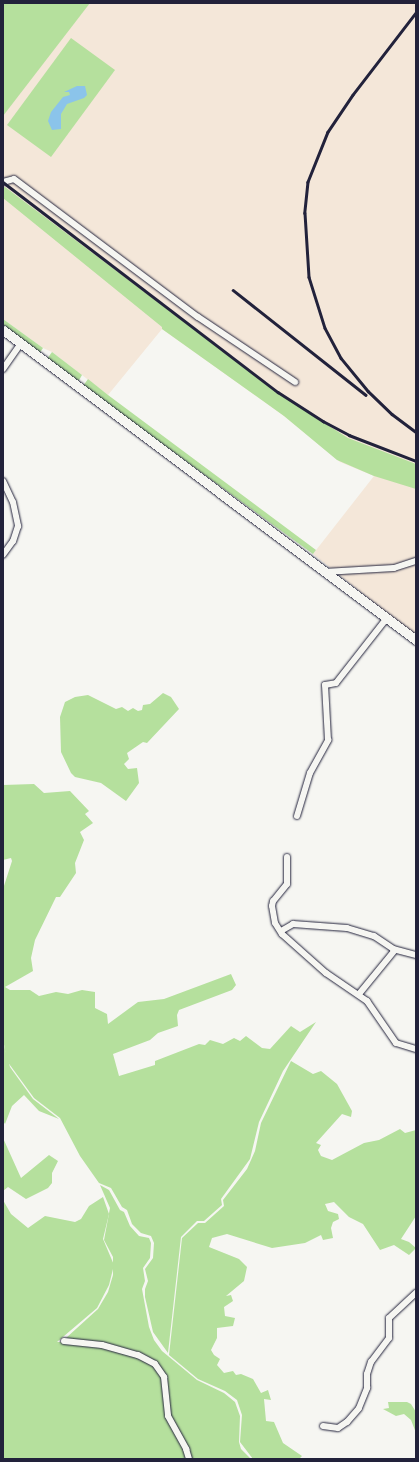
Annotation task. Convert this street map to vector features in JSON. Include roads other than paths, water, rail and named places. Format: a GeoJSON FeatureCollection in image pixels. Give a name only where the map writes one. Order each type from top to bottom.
{"type":"FeatureCollection","features":[{"type":"Feature","properties":{"kind":"street"},"geometry":{"type":"LineString","coordinates":[[3,182],[14,179],[198,317],[295,382]]}},
{"type":"Feature","properties":{"kind":"street"},"geometry":{"type":"LineString","coordinates":[[3,330],[217,489],[323,572],[416,640]]}},
{"type":"Feature","properties":{"kind":"street"},"geometry":{"type":"LineString","coordinates":[[3,369],[21,343]]}},
{"type":"Feature","properties":{"kind":"street"},"geometry":{"type":"LineString","coordinates":[[3,480],[13,502],[18,526],[14,541],[3,555]]}},
{"type":"Feature","properties":{"kind":"street"},"geometry":{"type":"LineString","coordinates":[[323,572],[394,568],[416,561]]}},
{"type":"Feature","properties":{"kind":"street"},"geometry":{"type":"LineString","coordinates":[[297,816],[310,773],[328,740],[325,685],[336,683],[387,618]]}},
{"type":"Feature","properties":{"kind":"street"},"geometry":{"type":"LineString","coordinates":[[287,857],[287,884],[273,901],[272,918],[281,931],[326,973],[359,994],[396,1042],[416,1049]]}},
{"type":"Feature","properties":{"kind":"street"},"geometry":{"type":"LineString","coordinates":[[281,931],[293,924],[347,928],[374,936],[395,950],[416,955]]}},
{"type":"Feature","properties":{"kind":"street"},"geometry":{"type":"LineString","coordinates":[[359,994],[395,950]]}},
{"type":"Feature","properties":{"kind":"street"},"geometry":{"type":"LineString","coordinates":[[323,1426],[338,1428],[347,1422],[358,1408],[367,1388],[367,1374],[372,1362],[389,1338],[389,1318],[416,1293]]}},
{"type":"Feature","properties":{"kind":"street"},"geometry":{"type":"LineString","coordinates":[[64,1340],[102,1345],[138,1355],[155,1364],[164,1377],[168,1416],[186,1449],[189,1459]]}},
{"type":"Feature","properties":{"kind":"water"},"geometry":{"type":"Polygon","coordinates":[[[77,86],[85,86],[87,95],[84,98],[67,104],[61,114],[61,129],[52,130],[48,121],[51,112],[63,97],[70,95],[69,92],[64,92],[77,86]]]}},
{"type":"Feature","properties":{"kind":"railway"},"geometry":{"type":"LineString","coordinates":[[416,13],[353,95],[328,132],[308,182],[305,213],[309,277],[325,328],[341,358],[368,391],[392,414],[416,432]]}},
{"type":"Feature","properties":{"kind":"railway"},"geometry":{"type":"LineString","coordinates":[[3,182],[278,392],[323,421],[349,435],[416,461]]}},
{"type":"Feature","properties":{"kind":"railway"},"geometry":{"type":"LineString","coordinates":[[233,290],[366,395]]}}]}
